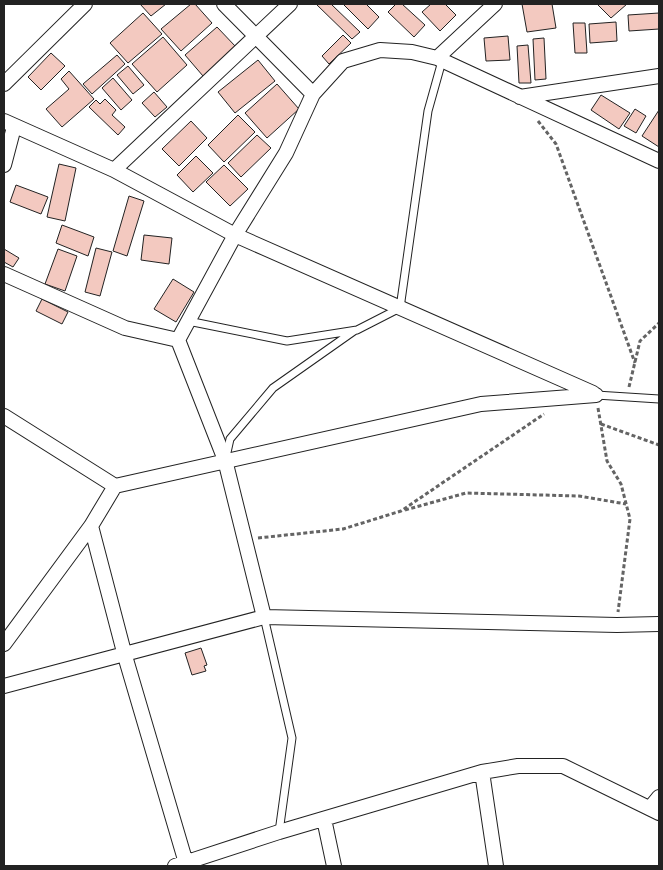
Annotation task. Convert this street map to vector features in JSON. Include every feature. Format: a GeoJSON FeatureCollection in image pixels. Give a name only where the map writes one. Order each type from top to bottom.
{"type":"FeatureCollection","features":[{"type":"Feature","properties":{"kind":"street"},"geometry":{"type":"LineString","coordinates":[[4,84],[85,4]]}},
{"type":"Feature","properties":{"kind":"street"},"geometry":{"type":"LineString","coordinates":[[224,4],[313,94]]}},
{"type":"Feature","properties":{"kind":"street"},"geometry":{"type":"LineString","coordinates":[[114,170],[290,4]]}},
{"type":"Feature","properties":{"kind":"street"},"geometry":{"type":"LineString","coordinates":[[439,60],[495,4]]}},
{"type":"Feature","properties":{"kind":"street"},"geometry":{"type":"LineString","coordinates":[[264,617],[225,460],[178,340],[235,235],[286,153],[313,94],[343,61],[380,50],[412,52],[439,60],[659,161]]}},
{"type":"Feature","properties":{"kind":"street"},"geometry":{"type":"LineString","coordinates":[[520,97],[659,76]]}},
{"type":"Feature","properties":{"kind":"street"},"geometry":{"type":"LineString","coordinates":[[4,165],[9,124],[114,170],[235,235],[596,395]]}},
{"type":"Feature","properties":{"kind":"street"},"geometry":{"type":"LineString","coordinates":[[4,274],[125,328],[178,340]]}},
{"type":"Feature","properties":{"kind":"street"},"geometry":{"type":"LineString","coordinates":[[4,416],[115,486],[481,404],[596,395]]}},
{"type":"Feature","properties":{"kind":"street"},"geometry":{"type":"LineString","coordinates":[[4,644],[91,526],[115,486]]}},
{"type":"Feature","properties":{"kind":"street"},"geometry":{"type":"LineString","coordinates":[[91,526],[181,864],[279,832],[482,772],[518,766],[563,766],[655,811],[659,797]]}},
{"type":"Feature","properties":{"kind":"street"},"geometry":{"type":"LineString","coordinates":[[4,686],[125,656],[264,617],[616,625],[659,624]]}},
{"type":"Feature","properties":{"kind":"street"},"geometry":{"type":"LineString","coordinates":[[482,772],[496,866]]}},
{"type":"Feature","properties":{"kind":"street"},"geometry":{"type":"LineString","coordinates":[[324,819],[334,866]]}},
{"type":"Feature","properties":{"kind":"lane"},"geometry":{"type":"LineString","coordinates":[[225,460],[230,439],[273,388],[356,330],[400,308],[428,111],[439,60]]}},
{"type":"Feature","properties":{"kind":"lane"},"geometry":{"type":"LineString","coordinates":[[188,321],[287,341],[356,330]]}},
{"type":"Feature","properties":{"kind":"lane"},"geometry":{"type":"LineString","coordinates":[[596,395],[659,399]]}},
{"type":"Feature","properties":{"kind":"lane"},"geometry":{"type":"LineString","coordinates":[[264,617],[292,738],[279,832]]}},
{"type":"Feature","properties":{"kind":"path"},"geometry":{"type":"LineString","coordinates":[[520,97],[556,144],[635,363]]}},
{"type":"Feature","properties":{"kind":"path"},"geometry":{"type":"LineString","coordinates":[[626,397],[640,341],[659,322]]}},
{"type":"Feature","properties":{"kind":"path"},"geometry":{"type":"LineString","coordinates":[[596,395],[607,461],[621,484],[630,519],[616,625]]}},
{"type":"Feature","properties":{"kind":"path"},"geometry":{"type":"LineString","coordinates":[[401,510],[546,413]]}},
{"type":"Feature","properties":{"kind":"path"},"geometry":{"type":"LineString","coordinates":[[601,424],[659,445]]}},
{"type":"Feature","properties":{"kind":"path"},"geometry":{"type":"LineString","coordinates":[[244,539],[343,529],[401,510],[466,493],[579,496],[626,504]]}},
{"type":"Feature","properties":{"kind":"building"},"geometry":{"type":"Polygon","coordinates":[[[140,4],[166,4],[151,16],[140,4]]]}},
{"type":"Feature","properties":{"kind":"building"},"geometry":{"type":"Polygon","coordinates":[[[191,4],[195,4],[212,23],[181,51],[161,29],[191,4]]]}},
{"type":"Feature","properties":{"kind":"building"},"geometry":{"type":"Polygon","coordinates":[[[316,4],[331,4],[360,32],[352,39],[316,4]]]}},
{"type":"Feature","properties":{"kind":"building"},"geometry":{"type":"Polygon","coordinates":[[[343,4],[366,4],[379,17],[368,29],[343,4]]]}},
{"type":"Feature","properties":{"kind":"building"},"geometry":{"type":"Polygon","coordinates":[[[396,4],[402,4],[425,25],[414,37],[388,12],[396,4]]]}},
{"type":"Feature","properties":{"kind":"building"},"geometry":{"type":"Polygon","coordinates":[[[431,4],[445,4],[456,15],[440,31],[422,12],[431,4]]]}},
{"type":"Feature","properties":{"kind":"building"},"geometry":{"type":"Polygon","coordinates":[[[522,4],[552,4],[556,28],[527,32],[522,4]]]}},
{"type":"Feature","properties":{"kind":"building"},"geometry":{"type":"Polygon","coordinates":[[[597,4],[627,4],[611,18],[597,4]]]}},
{"type":"Feature","properties":{"kind":"building"},"geometry":{"type":"Polygon","coordinates":[[[143,13],[162,34],[128,63],[110,43],[143,13]]]}},
{"type":"Feature","properties":{"kind":"building"},"geometry":{"type":"Polygon","coordinates":[[[659,13],[659,29],[629,31],[628,15],[659,13]]]}},
{"type":"Feature","properties":{"kind":"building"},"geometry":{"type":"Polygon","coordinates":[[[616,22],[617,41],[590,43],[589,24],[616,22]]]}},
{"type":"Feature","properties":{"kind":"building"},"geometry":{"type":"Polygon","coordinates":[[[573,23],[585,23],[587,53],[575,53],[573,23]]]}},
{"type":"Feature","properties":{"kind":"building"},"geometry":{"type":"Polygon","coordinates":[[[217,27],[236,47],[203,76],[185,55],[217,27]]]}},
{"type":"Feature","properties":{"kind":"building"},"geometry":{"type":"Polygon","coordinates":[[[343,35],[351,43],[329,64],[322,56],[343,35]]]}},
{"type":"Feature","properties":{"kind":"building"},"geometry":{"type":"Polygon","coordinates":[[[508,36],[510,60],[486,61],[484,38],[508,36]]]}},
{"type":"Feature","properties":{"kind":"building"},"geometry":{"type":"Polygon","coordinates":[[[163,37],[187,65],[157,92],[132,64],[163,37]]]}},
{"type":"Feature","properties":{"kind":"building"},"geometry":{"type":"Polygon","coordinates":[[[544,38],[546,79],[535,80],[533,39],[544,38]]]}},
{"type":"Feature","properties":{"kind":"building"},"geometry":{"type":"Polygon","coordinates":[[[528,45],[531,83],[519,83],[517,46],[528,45]]]}},
{"type":"Feature","properties":{"kind":"building"},"geometry":{"type":"Polygon","coordinates":[[[51,53],[65,66],[41,90],[28,77],[51,53]]]}},
{"type":"Feature","properties":{"kind":"building"},"geometry":{"type":"Polygon","coordinates":[[[117,55],[125,64],[92,94],[83,84],[117,55]]]}},
{"type":"Feature","properties":{"kind":"building"},"geometry":{"type":"Polygon","coordinates":[[[258,60],[275,81],[235,113],[218,92],[258,60]]]}},
{"type":"Feature","properties":{"kind":"building"},"geometry":{"type":"Polygon","coordinates":[[[128,66],[144,85],[133,94],[117,75],[128,66]]]}},
{"type":"Feature","properties":{"kind":"building"},"geometry":{"type":"Polygon","coordinates":[[[69,71],[94,99],[62,127],[46,109],[69,89],[61,79],[69,71]]]}},
{"type":"Feature","properties":{"kind":"building"},"geometry":{"type":"Polygon","coordinates":[[[113,78],[132,100],[121,110],[102,88],[113,78]]]}},
{"type":"Feature","properties":{"kind":"building"},"geometry":{"type":"Polygon","coordinates":[[[277,84],[299,109],[267,138],[245,113],[277,84]]]}},
{"type":"Feature","properties":{"kind":"building"},"geometry":{"type":"Polygon","coordinates":[[[154,92],[167,107],[155,117],[142,103],[154,92]]]}},
{"type":"Feature","properties":{"kind":"building"},"geometry":{"type":"Polygon","coordinates":[[[601,95],[630,113],[619,129],[591,110],[601,95]]]}},
{"type":"Feature","properties":{"kind":"building"},"geometry":{"type":"Polygon","coordinates":[[[105,99],[116,110],[112,115],[125,127],[118,135],[89,107],[96,100],[100,104],[105,99]]]}},
{"type":"Feature","properties":{"kind":"building"},"geometry":{"type":"Polygon","coordinates":[[[635,109],[646,116],[636,133],[624,126],[635,109]]]}},
{"type":"Feature","properties":{"kind":"building"},"geometry":{"type":"Polygon","coordinates":[[[659,110],[659,147],[642,136],[659,110]]]}},
{"type":"Feature","properties":{"kind":"building"},"geometry":{"type":"Polygon","coordinates":[[[238,115],[255,132],[224,162],[208,145],[238,115]]]}},
{"type":"Feature","properties":{"kind":"building"},"geometry":{"type":"Polygon","coordinates":[[[191,121],[207,138],[179,166],[162,149],[191,121]]]}},
{"type":"Feature","properties":{"kind":"building"},"geometry":{"type":"Polygon","coordinates":[[[257,135],[271,148],[241,177],[228,163],[257,135]]]}},
{"type":"Feature","properties":{"kind":"building"},"geometry":{"type":"Polygon","coordinates":[[[196,156],[213,173],[193,192],[177,175],[196,156]]]}},
{"type":"Feature","properties":{"kind":"building"},"geometry":{"type":"Polygon","coordinates":[[[59,164],[76,168],[65,221],[47,217],[59,164]]]}},
{"type":"Feature","properties":{"kind":"building"},"geometry":{"type":"Polygon","coordinates":[[[224,165],[248,189],[230,206],[206,182],[224,165]]]}},
{"type":"Feature","properties":{"kind":"building"},"geometry":{"type":"Polygon","coordinates":[[[16,185],[48,197],[41,214],[10,202],[16,185]]]}},
{"type":"Feature","properties":{"kind":"building"},"geometry":{"type":"Polygon","coordinates":[[[129,196],[144,201],[127,256],[113,251],[129,196]]]}},
{"type":"Feature","properties":{"kind":"building"},"geometry":{"type":"Polygon","coordinates":[[[62,225],[94,237],[88,256],[56,243],[62,225]]]}},
{"type":"Feature","properties":{"kind":"building"},"geometry":{"type":"Polygon","coordinates":[[[144,235],[172,238],[169,264],[141,260],[144,235]]]}},
{"type":"Feature","properties":{"kind":"building"},"geometry":{"type":"Polygon","coordinates":[[[96,248],[112,252],[100,296],[85,292],[96,248]]]}},
{"type":"Feature","properties":{"kind":"building"},"geometry":{"type":"Polygon","coordinates":[[[4,249],[19,258],[13,267],[4,262],[4,249]]]}},
{"type":"Feature","properties":{"kind":"building"},"geometry":{"type":"Polygon","coordinates":[[[58,249],[77,256],[65,291],[45,284],[58,249]]]}},
{"type":"Feature","properties":{"kind":"building"},"geometry":{"type":"Polygon","coordinates":[[[173,279],[194,292],[176,322],[154,309],[173,279]]]}},
{"type":"Feature","properties":{"kind":"building"},"geometry":{"type":"Polygon","coordinates":[[[42,299],[68,312],[62,324],[36,311],[42,299]]]}},
{"type":"Feature","properties":{"kind":"building"},"geometry":{"type":"Polygon","coordinates":[[[201,648],[207,665],[204,666],[206,671],[192,675],[185,653],[201,648]]]}}]}
